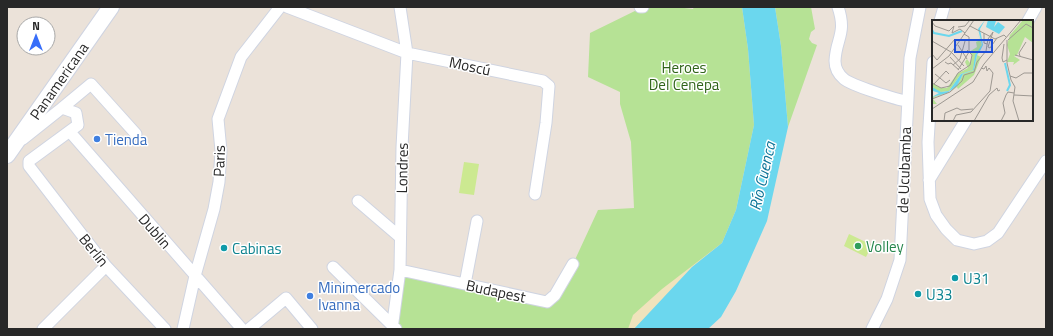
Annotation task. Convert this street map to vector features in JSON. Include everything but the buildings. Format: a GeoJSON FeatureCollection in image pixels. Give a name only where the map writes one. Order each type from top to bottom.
{"type":"FeatureCollection","features":[{"type":"Feature","properties":{"kind":"main road","name":"Panamericana"},"geometry":{"type":"LineString","coordinates":[[9,152],[111,7]]}},
{"type":"Feature","properties":{"kind":"street","name":"Paris"},"geometry":{"type":"LineString","coordinates":[[183,329],[195,276],[214,209],[219,182],[221,151],[218,119],[241,57],[280,7]]}},
{"type":"Feature","properties":{"kind":"street","name":"Moscú"},"geometry":{"type":"LineString","coordinates":[[287,7],[407,53],[547,83],[549,86],[546,123],[535,194]]}},
{"type":"Feature","properties":{"kind":"street","name":"Londres"},"geometry":{"type":"LineString","coordinates":[[394,328],[400,270],[407,53],[400,7]]}},
{"type":"Feature","properties":{"kind":"street"},"geometry":{"type":"LineString","coordinates":[[838,7],[841,16],[842,32],[835,59],[836,70],[845,80],[907,101]]}},
{"type":"Feature","properties":{"kind":"street","name":"de Ucubamba"},"geometry":{"type":"LineString","coordinates":[[872,329],[887,299],[900,260],[910,58],[920,7]]}},
{"type":"Feature","properties":{"kind":"street"},"geometry":{"type":"LineString","coordinates":[[940,20],[944,7]]}},
{"type":"Feature","properties":{"kind":"street"},"geometry":{"type":"LineString","coordinates":[[1029,20],[1036,7]]}},
{"type":"Feature","properties":{"kind":"street"},"geometry":{"type":"LineString","coordinates":[[932,78],[928,142],[930,200],[936,215],[942,224],[957,240],[974,244],[987,242],[998,233],[1046,161]]}},
{"type":"Feature","properties":{"kind":"street"},"geometry":{"type":"LineString","coordinates":[[9,152],[91,84],[136,134]]}},
{"type":"Feature","properties":{"kind":"street"},"geometry":{"type":"LineString","coordinates":[[62,108],[76,113],[78,125],[70,132]]}},
{"type":"Feature","properties":{"kind":"street"},"geometry":{"type":"LineString","coordinates":[[929,180],[965,121]]}},
{"type":"Feature","properties":{"kind":"street","name":"Dublin"},"geometry":{"type":"LineString","coordinates":[[70,132],[242,329]]}},
{"type":"Feature","properties":{"kind":"street","name":"Berlín"},"geometry":{"type":"LineString","coordinates":[[70,132],[29,161],[29,166],[106,266],[165,329]]}},
{"type":"Feature","properties":{"kind":"street"},"geometry":{"type":"LineString","coordinates":[[358,201],[400,237]]}},
{"type":"Feature","properties":{"kind":"street"},"geometry":{"type":"LineString","coordinates":[[465,284],[477,221]]}},
{"type":"Feature","properties":{"kind":"street","name":"Budapest"},"geometry":{"type":"LineString","coordinates":[[400,270],[547,302],[555,295],[573,264]]}},
{"type":"Feature","properties":{"kind":"street"},"geometry":{"type":"LineString","coordinates":[[43,329],[106,266]]}},
{"type":"Feature","properties":{"kind":"street"},"geometry":{"type":"LineString","coordinates":[[333,267],[394,328]]}},
{"type":"Feature","properties":{"kind":"street"},"geometry":{"type":"LineString","coordinates":[[249,329],[286,298],[312,329]]}},
{"type":"Feature","properties":{"kind":"green space","name":"Heroes Del Cenepa"},"geometry":{"type":"Polygon","coordinates":[[[643,7],[676,7],[693,9],[694,7],[742,7],[748,49],[754,125],[736,210],[722,243],[634,329],[400,329],[398,326],[404,273],[547,302],[573,264],[598,210],[634,208],[631,142],[620,104],[620,92],[588,77],[590,33],[643,7]]]}},
{"type":"Feature","properties":{"kind":"green space"},"geometry":{"type":"Polygon","coordinates":[[[775,7],[811,7],[815,29],[811,32],[809,39],[812,43],[817,45],[788,127],[781,46],[775,7]]]}},
{"type":"Feature","properties":{"kind":"green space"},"geometry":{"type":"Polygon","coordinates":[[[464,162],[479,164],[474,195],[459,193],[464,162]]]}},
{"type":"Feature","properties":{"kind":"green space","name":"Volley"},"geometry":{"type":"Polygon","coordinates":[[[849,234],[872,245],[866,257],[844,246],[849,234]]]}},
{"type":"Feature","properties":{"kind":"sand"},"geometry":{"type":"Polygon","coordinates":[[[722,243],[634,329],[628,329],[633,315],[662,289],[722,243]]]}},
{"type":"Feature","properties":{"kind":"water","name":"Río Cuenca"},"geometry":{"type":"Polygon","coordinates":[[[742,7],[775,7],[781,46],[788,127],[767,221],[736,291],[721,317],[708,329],[634,329],[692,267],[722,243],[736,210],[754,125],[748,49],[742,7]]]}},
{"type":"Feature","properties":{"kind":"place","name":"Tienda"},"geometry":{"type":"Point","coordinates":[97,139]}},
{"type":"Feature","properties":{"kind":"place","name":"Volley"},"geometry":{"type":"Point","coordinates":[858,246]}},
{"type":"Feature","properties":{"kind":"place","name":"Cabinas"},"geometry":{"type":"Point","coordinates":[224,248]}},
{"type":"Feature","properties":{"kind":"place","name":"U31"},"geometry":{"type":"Point","coordinates":[955,278]}},
{"type":"Feature","properties":{"kind":"place","name":"U33"},"geometry":{"type":"Point","coordinates":[918,294]}},
{"type":"Feature","properties":{"kind":"place","name":"Minimercado Ivanna"},"geometry":{"type":"Point","coordinates":[310,296]}}]}
